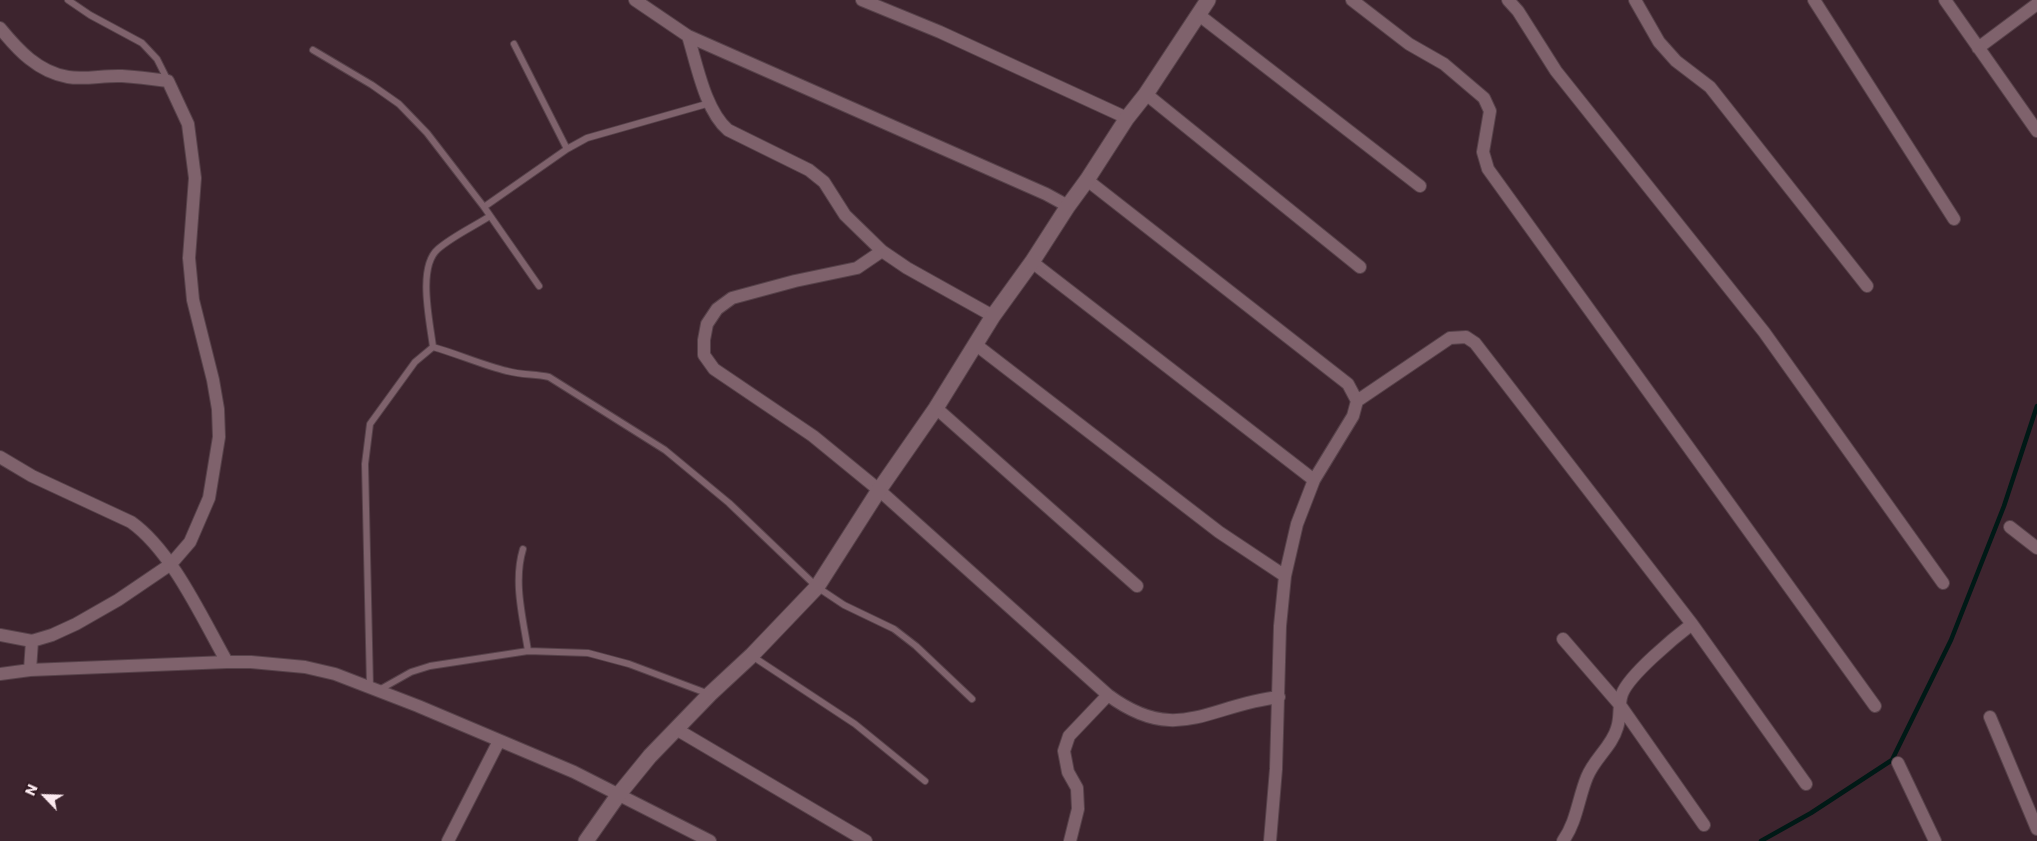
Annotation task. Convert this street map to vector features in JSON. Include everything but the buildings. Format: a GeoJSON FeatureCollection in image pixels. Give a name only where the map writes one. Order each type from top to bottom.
{"type":"FeatureCollection","features":[{"type":"Feature","properties":{"kind":"street"},"geometry":{"type":"LineString","coordinates":[[635,0],[688,36],[1046,194],[1068,206]]}},
{"type":"Feature","properties":{"kind":"street"},"geometry":{"type":"LineString","coordinates":[[862,0],[940,32],[1127,118]]}},
{"type":"Feature","properties":{"kind":"street"},"geometry":{"type":"LineString","coordinates":[[586,841],[619,794],[650,756],[710,694],[752,656],[817,586],[879,490],[936,408],[993,316],[1032,262],[1208,0]]}},
{"type":"Feature","properties":{"kind":"street"},"geometry":{"type":"LineString","coordinates":[[1352,0],[1409,44],[1444,64],[1484,98],[1490,111],[1483,152],[1488,168],[1875,706]]}},
{"type":"Feature","properties":{"kind":"street"},"geometry":{"type":"LineString","coordinates":[[1508,0],[1518,11],[1556,71],[1764,332],[1943,583]]}},
{"type":"Feature","properties":{"kind":"street"},"geometry":{"type":"LineString","coordinates":[[1635,0],[1659,42],[1676,62],[1710,87],[1867,286]]}},
{"type":"Feature","properties":{"kind":"street"},"geometry":{"type":"LineString","coordinates":[[1814,0],[1954,219]]}},
{"type":"Feature","properties":{"kind":"street"},"geometry":{"type":"LineString","coordinates":[[1945,0],[2037,131]]}},
{"type":"Feature","properties":{"kind":"street"},"geometry":{"type":"LineString","coordinates":[[1978,48],[2037,5],[2032,0]]}},
{"type":"Feature","properties":{"kind":"street"},"geometry":{"type":"LineString","coordinates":[[1199,15],[1420,186]]}},
{"type":"Feature","properties":{"kind":"street"},"geometry":{"type":"LineString","coordinates":[[0,28],[12,43],[33,63],[50,72],[68,77],[124,76],[168,81],[188,124],[192,147],[195,178],[189,258],[193,300],[213,380],[219,437],[209,498],[190,542],[171,564],[118,600],[52,636],[32,641],[0,635]]}},
{"type":"Feature","properties":{"kind":"street"},"geometry":{"type":"LineString","coordinates":[[688,36],[710,103],[721,124],[728,130],[809,170],[824,182],[845,215],[882,251],[907,268],[993,316]]}},
{"type":"Feature","properties":{"kind":"street"},"geometry":{"type":"LineString","coordinates":[[1146,94],[1360,267]]}},
{"type":"Feature","properties":{"kind":"street"},"geometry":{"type":"LineString","coordinates":[[1087,180],[1348,384],[1357,400]]}},
{"type":"Feature","properties":{"kind":"street"},"geometry":{"type":"LineString","coordinates":[[882,251],[858,268],[795,281],[732,298],[717,308],[707,324],[704,355],[714,369],[813,436],[879,490],[1108,695],[1126,708],[1152,719],[1178,721],[1195,719],[1278,697]]}},
{"type":"Feature","properties":{"kind":"street"},"geometry":{"type":"LineString","coordinates":[[1032,262],[1314,480]]}},
{"type":"Feature","properties":{"kind":"street"},"geometry":{"type":"LineString","coordinates":[[1270,841],[1276,769],[1280,626],[1285,576],[1297,524],[1314,480],[1353,416],[1357,400],[1450,338],[1466,337],[1475,343],[1692,624],[1806,784]]}},
{"type":"Feature","properties":{"kind":"street"},"geometry":{"type":"LineString","coordinates":[[975,344],[1219,532],[1285,576]]}},
{"type":"Feature","properties":{"kind":"street"},"geometry":{"type":"LineString","coordinates":[[936,408],[1137,586]]}},
{"type":"Feature","properties":{"kind":"street"},"geometry":{"type":"LineString","coordinates":[[0,458],[32,476],[131,522],[152,539],[171,564],[227,662]]}},
{"type":"Feature","properties":{"kind":"street"},"geometry":{"type":"LineString","coordinates":[[2010,527],[2037,548]]}},
{"type":"Feature","properties":{"kind":"street"},"geometry":{"type":"LineString","coordinates":[[1563,841],[1577,814],[1590,768],[1617,729],[1623,693],[1668,642],[1692,624]]}},
{"type":"Feature","properties":{"kind":"street"},"geometry":{"type":"LineString","coordinates":[[1562,639],[1620,705],[1704,825]]}},
{"type":"Feature","properties":{"kind":"street"},"geometry":{"type":"LineString","coordinates":[[30,670],[32,641]]}},
{"type":"Feature","properties":{"kind":"street"},"geometry":{"type":"LineString","coordinates":[[0,674],[30,670],[227,662],[251,662],[305,667],[335,674],[558,765],[710,841]]}},
{"type":"Feature","properties":{"kind":"street"},"geometry":{"type":"LineString","coordinates":[[1070,841],[1078,802],[1076,788],[1068,772],[1064,751],[1068,736],[1108,695]]}},
{"type":"Feature","properties":{"kind":"street"},"geometry":{"type":"LineString","coordinates":[[1990,717],[2037,829]]}},
{"type":"Feature","properties":{"kind":"street"},"geometry":{"type":"LineString","coordinates":[[676,729],[866,841]]}},
{"type":"Feature","properties":{"kind":"street"},"geometry":{"type":"LineString","coordinates":[[448,841],[499,741]]}},
{"type":"Feature","properties":{"kind":"street"},"geometry":{"type":"LineString","coordinates":[[1898,763],[1936,841]]}},
{"type":"Feature","properties":{"kind":"lane"},"geometry":{"type":"LineString","coordinates":[[68,0],[90,15],[142,43],[157,59],[168,81]]}},
{"type":"Feature","properties":{"kind":"lane"},"geometry":{"type":"LineString","coordinates":[[514,44],[566,148]]}},
{"type":"Feature","properties":{"kind":"lane"},"geometry":{"type":"LineString","coordinates":[[313,50],[372,85],[399,104],[427,133],[484,207],[539,286]]}},
{"type":"Feature","properties":{"kind":"lane"},"geometry":{"type":"LineString","coordinates":[[484,207],[566,148],[587,138],[710,103]]}},
{"type":"Feature","properties":{"kind":"lane"},"geometry":{"type":"LineString","coordinates":[[433,348],[426,278],[428,261],[437,250],[490,216]]}},
{"type":"Feature","properties":{"kind":"lane"},"geometry":{"type":"LineString","coordinates":[[433,348],[505,371],[548,377],[665,450],[722,497],[817,586],[844,605],[894,629],[916,646],[972,699]]}},
{"type":"Feature","properties":{"kind":"lane"},"geometry":{"type":"LineString","coordinates":[[433,348],[415,362],[370,424],[365,464],[374,689],[411,672],[430,666],[528,651],[588,654],[629,664],[710,694]]}},
{"type":"Feature","properties":{"kind":"lane"},"geometry":{"type":"LineString","coordinates":[[523,549],[518,564],[518,580],[528,651]]}},
{"type":"Feature","properties":{"kind":"lane"},"geometry":{"type":"LineString","coordinates":[[752,656],[847,719],[925,781]]}},
{"type":"Feature","properties":{"kind":"waterway"},"geometry":{"type":"LineString","coordinates":[[1761,841],[1811,813],[1892,760],[1951,640],[2004,506],[2037,406]]}}]}
